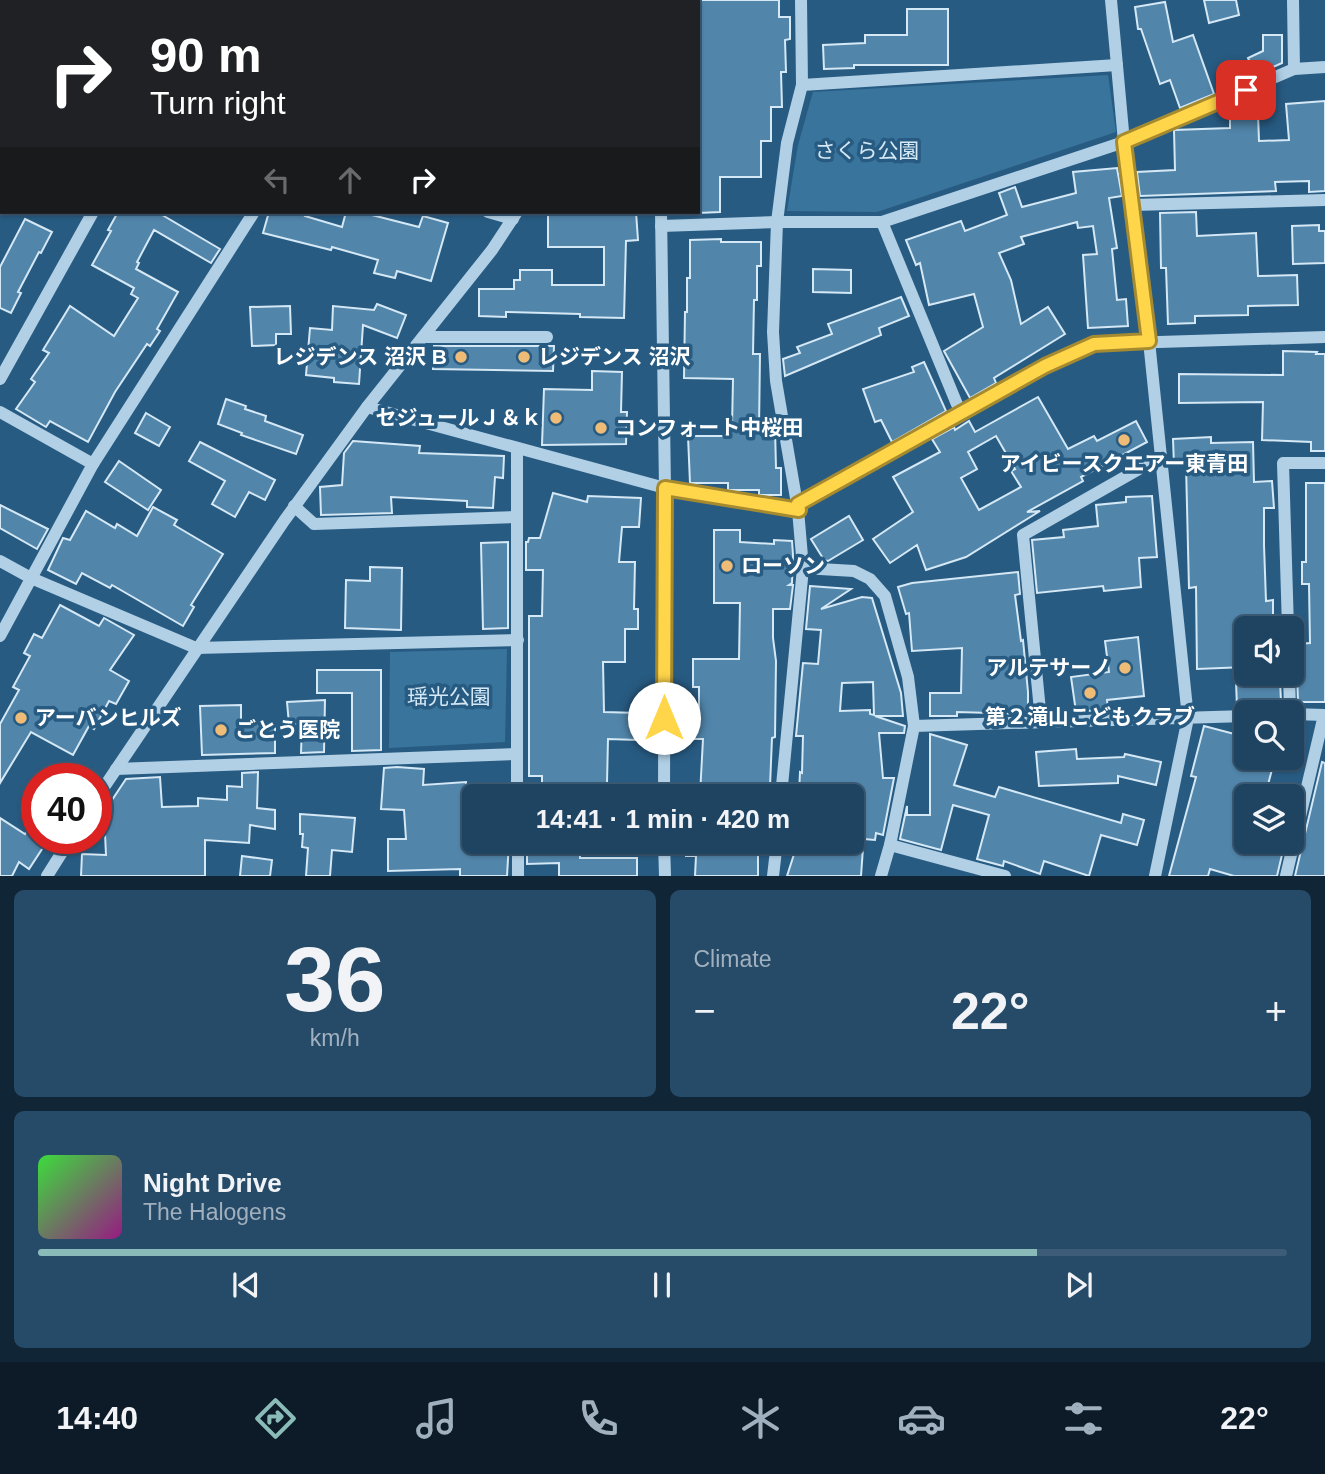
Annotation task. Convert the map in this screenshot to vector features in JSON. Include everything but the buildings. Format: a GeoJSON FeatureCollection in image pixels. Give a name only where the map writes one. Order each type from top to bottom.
{"type":"FeatureCollection","features":[{"type":"Feature","properties":{"kind":"street"},"geometry":{"type":"LineString","coordinates":[[782,784],[803,568],[798,507],[776,381],[773,332],[777,222],[787,143],[802,85],[801,0]]}},
{"type":"Feature","properties":{"kind":"street"},"geometry":{"type":"LineString","coordinates":[[1111,0],[1124,142],[1149,341],[1188,718],[1154,876]]}},
{"type":"Feature","properties":{"kind":"street"},"geometry":{"type":"LineString","coordinates":[[1293,0],[1294,69]]}},
{"type":"Feature","properties":{"kind":"street"},"geometry":{"type":"LineString","coordinates":[[802,85],[1117,65]]}},
{"type":"Feature","properties":{"kind":"street"},"geometry":{"type":"LineString","coordinates":[[662,226],[881,222],[1124,142],[1294,69],[1325,67]]}},
{"type":"Feature","properties":{"kind":"street"},"geometry":{"type":"LineString","coordinates":[[1132,205],[1325,200]]}},
{"type":"Feature","properties":{"kind":"street"},"geometry":{"type":"LineString","coordinates":[[0,379],[92,214]]}},
{"type":"Feature","properties":{"kind":"street"},"geometry":{"type":"LineString","coordinates":[[0,636],[93,464],[253,214]]}},
{"type":"Feature","properties":{"kind":"street"},"geometry":{"type":"LineString","coordinates":[[661,214],[665,488],[664,784]]}},
{"type":"Feature","properties":{"kind":"street"},"geometry":{"type":"LineString","coordinates":[[112,775],[294,506],[367,407],[492,250],[515,215]]}},
{"type":"Feature","properties":{"kind":"street"},"geometry":{"type":"LineString","coordinates":[[881,222],[961,414]]}},
{"type":"Feature","properties":{"kind":"street"},"geometry":{"type":"LineString","coordinates":[[423,337],[547,337]]}},
{"type":"Feature","properties":{"kind":"street"},"geometry":{"type":"LineString","coordinates":[[367,407],[665,488],[798,507],[1045,366],[1094,344],[1325,337]]}},
{"type":"Feature","properties":{"kind":"street"},"geometry":{"type":"LineString","coordinates":[[0,412],[93,464]]}},
{"type":"Feature","properties":{"kind":"street"},"geometry":{"type":"LineString","coordinates":[[517,449],[517,784]]}},
{"type":"Feature","properties":{"kind":"street"},"geometry":{"type":"LineString","coordinates":[[1041,721],[1023,535],[1160,457]]}},
{"type":"Feature","properties":{"kind":"street"},"geometry":{"type":"LineString","coordinates":[[1287,616],[1283,463],[1325,463]]}},
{"type":"Feature","properties":{"kind":"street"},"geometry":{"type":"LineString","coordinates":[[294,506],[314,524],[517,517]]}},
{"type":"Feature","properties":{"kind":"street"},"geometry":{"type":"LineString","coordinates":[[0,562],[31,579],[196,648],[518,640]]}},
{"type":"Feature","properties":{"kind":"street"},"geometry":{"type":"LineString","coordinates":[[803,568],[854,571],[870,579],[885,596],[908,677],[914,726],[890,845],[881,876]]}},
{"type":"Feature","properties":{"kind":"street"},"geometry":{"type":"LineString","coordinates":[[1286,876],[1325,715],[1304,714]]}},
{"type":"Feature","properties":{"kind":"street"},"geometry":{"type":"LineString","coordinates":[[914,726],[1234,716]]}},
{"type":"Feature","properties":{"kind":"street"},"geometry":{"type":"LineString","coordinates":[[116,769],[516,754]]}},
{"type":"Feature","properties":{"kind":"street"},"geometry":{"type":"LineString","coordinates":[[890,845],[1005,876]]}},
{"type":"Feature","properties":{"kind":"street"},"geometry":{"type":"LineString","coordinates":[[47,876],[61,854]]}},
{"type":"Feature","properties":{"kind":"street"},"geometry":{"type":"LineString","coordinates":[[518,854],[518,876]]}},
{"type":"Feature","properties":{"kind":"street"},"geometry":{"type":"LineString","coordinates":[[664,854],[665,876]]}},
{"type":"Feature","properties":{"kind":"street"},"geometry":{"type":"LineString","coordinates":[[773,876],[775,854]]}},
{"type":"Feature","properties":{"kind":"green space","name":"さくら公園"},"geometry":{"type":"Polygon","coordinates":[[[1108,75],[1116,132],[877,212],[787,211],[798,145],[813,92],[1108,75]]]}},
{"type":"Feature","properties":{"kind":"green space","name":"瑶光公園"},"geometry":{"type":"Polygon","coordinates":[[[507,649],[505,742],[389,748],[390,652],[507,649]]]}},
{"type":"Feature","properties":{"kind":"place","name":"レジデンス 沼沢 B"},"geometry":{"type":"Point","coordinates":[461,357]}},
{"type":"Feature","properties":{"kind":"place","name":"レジデンス 沼沢"},"geometry":{"type":"Point","coordinates":[524,357]}},
{"type":"Feature","properties":{"kind":"place","name":"セジュールＪ＆ｋ"},"geometry":{"type":"Point","coordinates":[556,418]}},
{"type":"Feature","properties":{"kind":"place","name":"コンフォート中桜田"},"geometry":{"type":"Point","coordinates":[601,428]}},
{"type":"Feature","properties":{"kind":"place","name":"アイビースクエアー東青田"},"geometry":{"type":"Point","coordinates":[1124,440]}},
{"type":"Feature","properties":{"kind":"place","name":"ローソン"},"geometry":{"type":"Point","coordinates":[727,566]}},
{"type":"Feature","properties":{"kind":"place","name":"アルテサーノ"},"geometry":{"type":"Point","coordinates":[1125,668]}},
{"type":"Feature","properties":{"kind":"place","name":"第２滝山こどもクラブ"},"geometry":{"type":"Point","coordinates":[1090,693]}},
{"type":"Feature","properties":{"kind":"place","name":"アーバンヒルズ"},"geometry":{"type":"Point","coordinates":[21,718]}},
{"type":"Feature","properties":{"kind":"place","name":"ごとう医院"},"geometry":{"type":"Point","coordinates":[221,730]}},
{"type":"Feature","properties":{"kind":"route"},"geometry":{"type":"LineString","coordinates":[[664,718],[665,488],[799,510],[798,504],[1045,366],[1094,344],[1149,341],[1124,142],[1246,90]]}}]}
